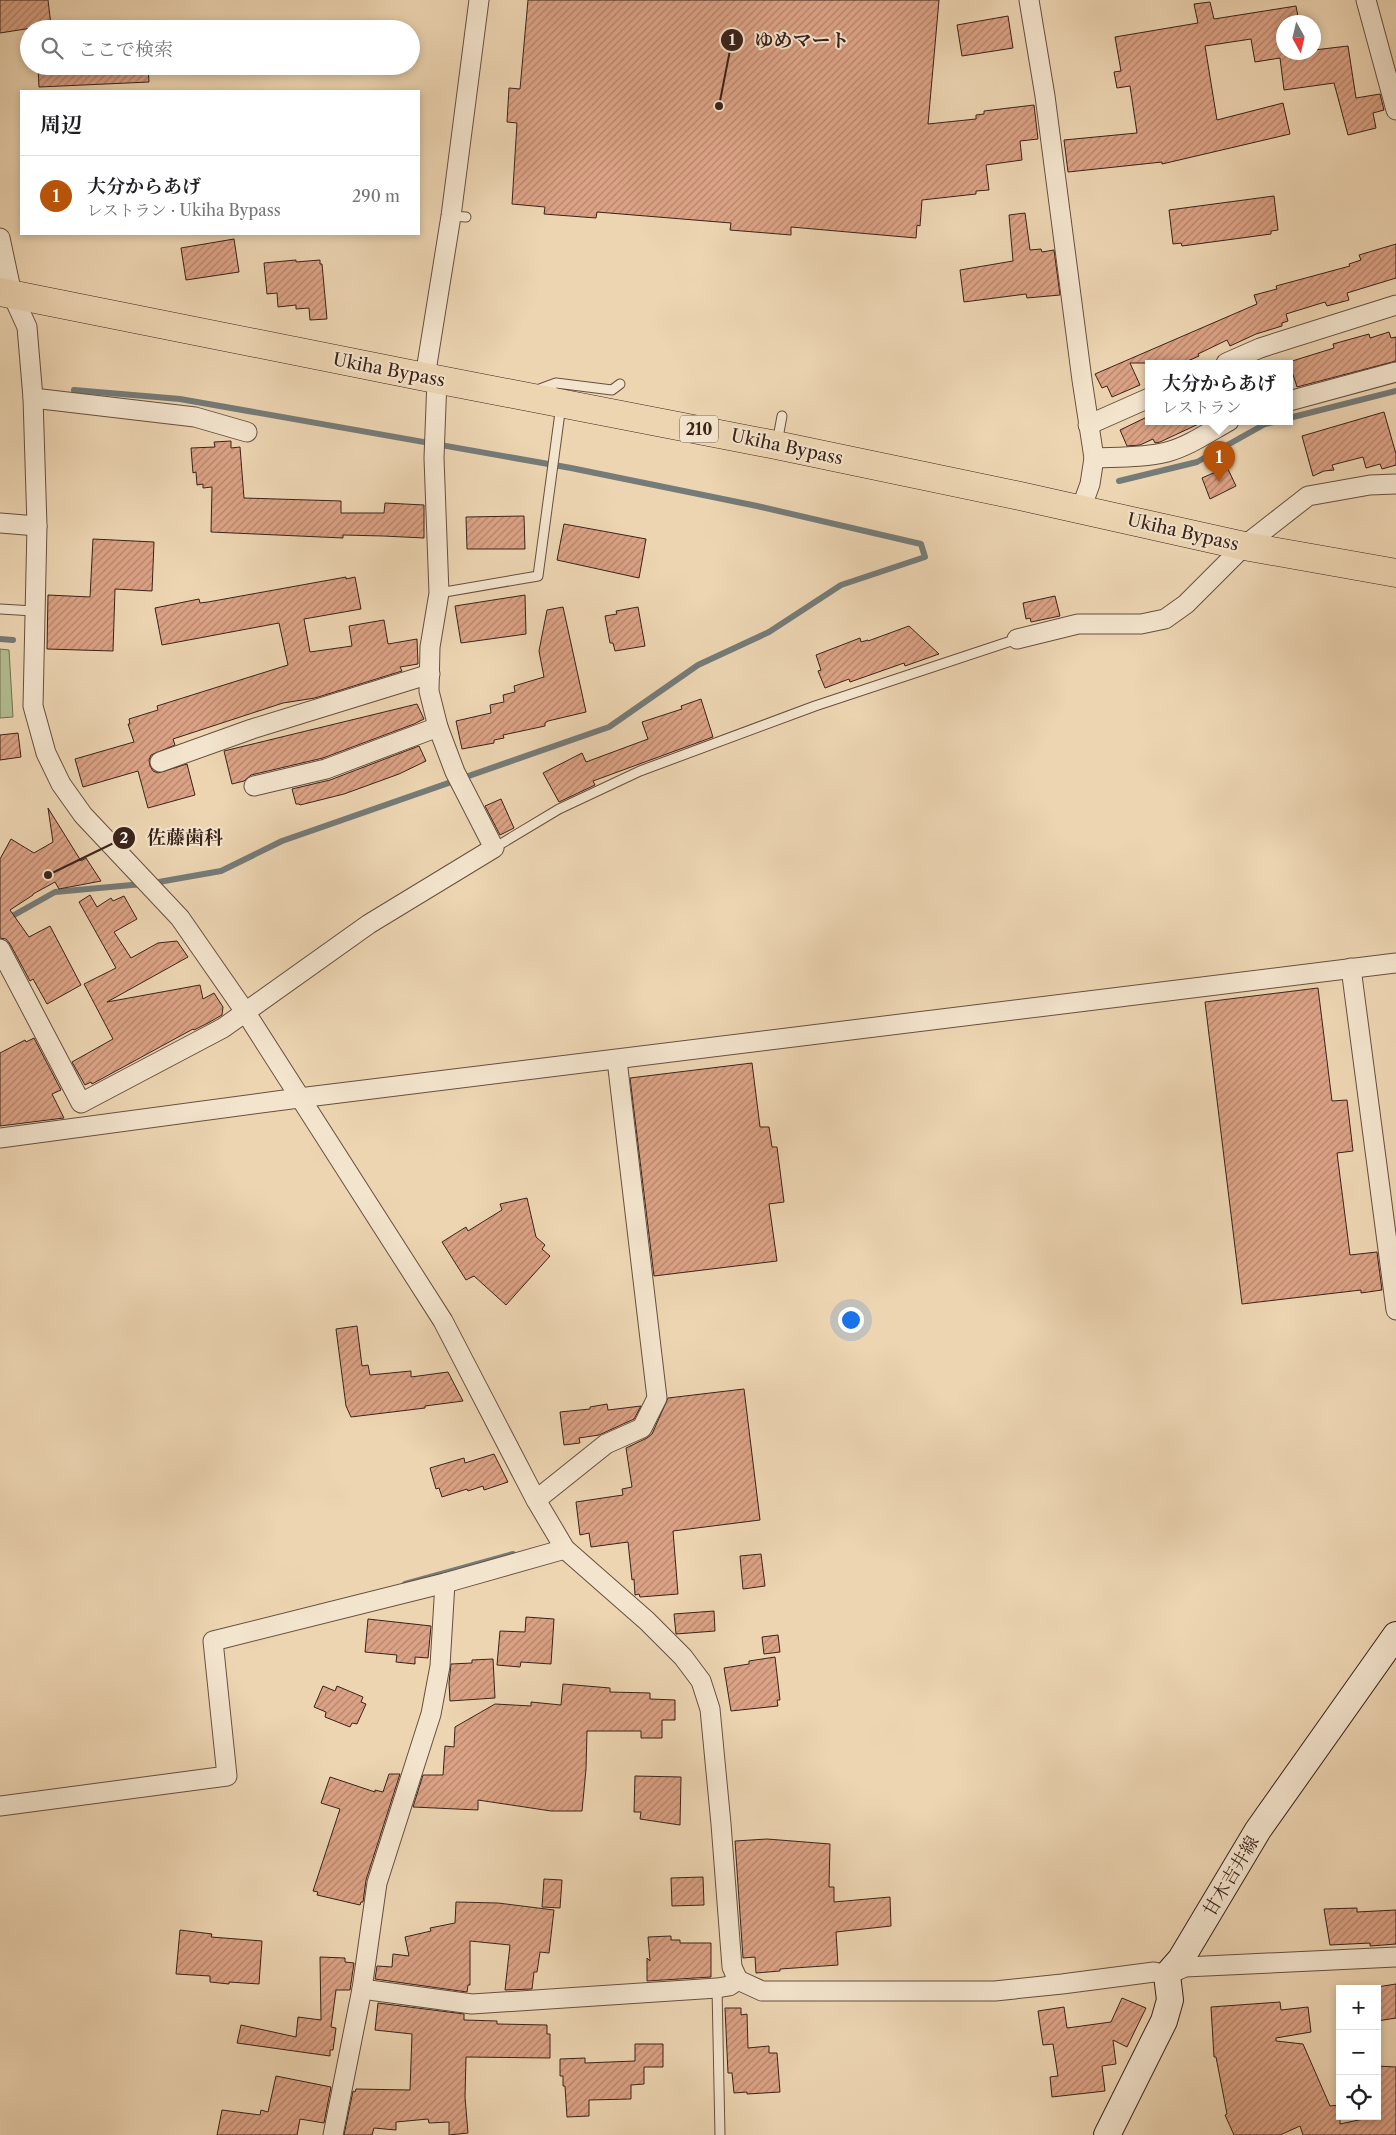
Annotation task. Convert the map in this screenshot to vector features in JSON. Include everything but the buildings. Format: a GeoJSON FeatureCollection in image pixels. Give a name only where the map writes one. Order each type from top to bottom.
{"type":"FeatureCollection","features":[{"type":"Feature","properties":{"kind":"highway","name":"Ukiha Bypass"},"geometry":{"type":"LineString","coordinates":[[6,293],[776,445],[1244,546],[1396,573]]}},
{"type":"Feature","properties":{"kind":"main road","name":"甘木吉井線"},"geometry":{"type":"LineString","coordinates":[[1167,1975],[1181,1959],[1258,1830],[1396,1635]]}},
{"type":"Feature","properties":{"kind":"main road"},"geometry":{"type":"LineString","coordinates":[[1107,2135],[1164,2021],[1170,2000],[1167,1975]]}},
{"type":"Feature","properties":{"kind":"street"},"geometry":{"type":"LineString","coordinates":[[0,948],[81,1103],[223,1028],[369,924],[494,848],[458,778],[438,727],[429,691],[430,647],[440,593],[431,378],[459,216],[479,0]]}},
{"type":"Feature","properties":{"kind":"street"},"geometry":{"type":"LineString","coordinates":[[1029,0],[1045,96],[1094,458],[1090,484],[1081,510]]}},
{"type":"Feature","properties":{"kind":"street"},"geometry":{"type":"LineString","coordinates":[[1366,0],[1396,110]]}},
{"type":"Feature","properties":{"kind":"street"},"geometry":{"type":"LineString","coordinates":[[0,238],[6,293],[27,327],[33,398],[37,526],[32,706],[46,753],[61,784],[83,815],[180,918],[246,1013],[443,1321],[564,1550],[647,1621],[683,1657],[701,1681],[710,1709],[732,1967],[738,1980],[762,1991],[995,1990],[1062,1984],[1154,1972],[1167,1975],[1185,1967],[1396,1957]]}},
{"type":"Feature","properties":{"kind":"street"},"geometry":{"type":"LineString","coordinates":[[1233,360],[1260,348],[1396,304]]}},
{"type":"Feature","properties":{"kind":"street"},"geometry":{"type":"LineString","coordinates":[[1293,400],[1396,372]]}},
{"type":"Feature","properties":{"kind":"street"},"geometry":{"type":"LineString","coordinates":[[33,398],[195,417],[247,432]]}},
{"type":"Feature","properties":{"kind":"street"},"geometry":{"type":"LineString","coordinates":[[1088,424],[1145,400]]}},
{"type":"Feature","properties":{"kind":"street"},"geometry":{"type":"LineString","coordinates":[[1094,458],[1144,456],[1168,452],[1222,425]]}},
{"type":"Feature","properties":{"kind":"street"},"geometry":{"type":"LineString","coordinates":[[1017,639],[1078,624],[1141,624],[1164,618],[1186,604],[1244,546],[1308,496],[1370,485],[1396,484]]}},
{"type":"Feature","properties":{"kind":"street"},"geometry":{"type":"LineString","coordinates":[[0,523],[37,526]]}},
{"type":"Feature","properties":{"kind":"street"},"geometry":{"type":"LineString","coordinates":[[160,762],[252,729],[430,674]]}},
{"type":"Feature","properties":{"kind":"street"},"geometry":{"type":"LineString","coordinates":[[254,786],[326,769],[438,727]]}},
{"type":"Feature","properties":{"kind":"street"},"geometry":{"type":"LineString","coordinates":[[0,1138],[299,1098],[1396,963]]}},
{"type":"Feature","properties":{"kind":"street"},"geometry":{"type":"LineString","coordinates":[[1351,968],[1396,1310]]}},
{"type":"Feature","properties":{"kind":"street"},"geometry":{"type":"LineString","coordinates":[[536,1500],[606,1444],[642,1428],[657,1398],[617,1060]]}},
{"type":"Feature","properties":{"kind":"street"},"geometry":{"type":"LineString","coordinates":[[0,1806],[227,1776],[213,1641],[445,1583],[564,1550]]}},
{"type":"Feature","properties":{"kind":"street"},"geometry":{"type":"LineString","coordinates":[[333,2135],[362,1989],[377,1883],[431,1714],[440,1666],[445,1583]]}},
{"type":"Feature","properties":{"kind":"street"},"geometry":{"type":"LineString","coordinates":[[362,1989],[472,2004],[717,1988],[729,1986],[738,1980]]}},
{"type":"Feature","properties":{"kind":"lane"},"geometry":{"type":"LineString","coordinates":[[523,396],[556,383],[612,390],[620,384]]}},
{"type":"Feature","properties":{"kind":"lane"},"geometry":{"type":"LineString","coordinates":[[440,593],[538,576],[562,402]]}},
{"type":"Feature","properties":{"kind":"lane"},"geometry":{"type":"LineString","coordinates":[[776,445],[782,416]]}},
{"type":"Feature","properties":{"kind":"lane"},"geometry":{"type":"LineString","coordinates":[[0,608],[34,610]]}},
{"type":"Feature","properties":{"kind":"lane"},"geometry":{"type":"LineString","coordinates":[[494,848],[559,809],[640,770],[815,706],[1017,639]]}},
{"type":"Feature","properties":{"kind":"lane"},"geometry":{"type":"LineString","coordinates":[[717,1988],[720,2135]]}},
{"type":"Feature","properties":{"kind":"green space"},"geometry":{"type":"Polygon","coordinates":[[[0,649],[9,650],[13,717],[0,718],[0,649]]]}},
{"type":"Feature","properties":{"kind":"waterway"},"geometry":{"type":"LineString","coordinates":[[74,390],[180,399],[571,468],[757,506],[921,544],[925,557],[841,585],[769,632],[698,665],[609,727],[282,841],[221,871],[153,883]]}},
{"type":"Feature","properties":{"kind":"waterway"},"geometry":{"type":"LineString","coordinates":[[1293,417],[1396,391]]}},
{"type":"Feature","properties":{"kind":"waterway"},"geometry":{"type":"LineString","coordinates":[[1119,481],[1197,462],[1263,425]]}},
{"type":"Feature","properties":{"kind":"waterway"},"geometry":{"type":"LineString","coordinates":[[0,639],[13,640]]}},
{"type":"Feature","properties":{"kind":"waterway"},"geometry":{"type":"LineString","coordinates":[[0,923],[55,892],[143,884]]}},
{"type":"Feature","properties":{"kind":"waterway"},"geometry":{"type":"LineString","coordinates":[[405,1584],[513,1554]]}},
{"type":"Feature","properties":{"kind":"place","name":"ゆめマート"},"geometry":{"type":"Point","coordinates":[719,106]}},
{"type":"Feature","properties":{"kind":"place","name":"大分からあげ"},"geometry":{"type":"Point","coordinates":[1219,482]}},
{"type":"Feature","properties":{"kind":"place","name":"佐藤歯科"},"geometry":{"type":"Point","coordinates":[48,875]}}]}
